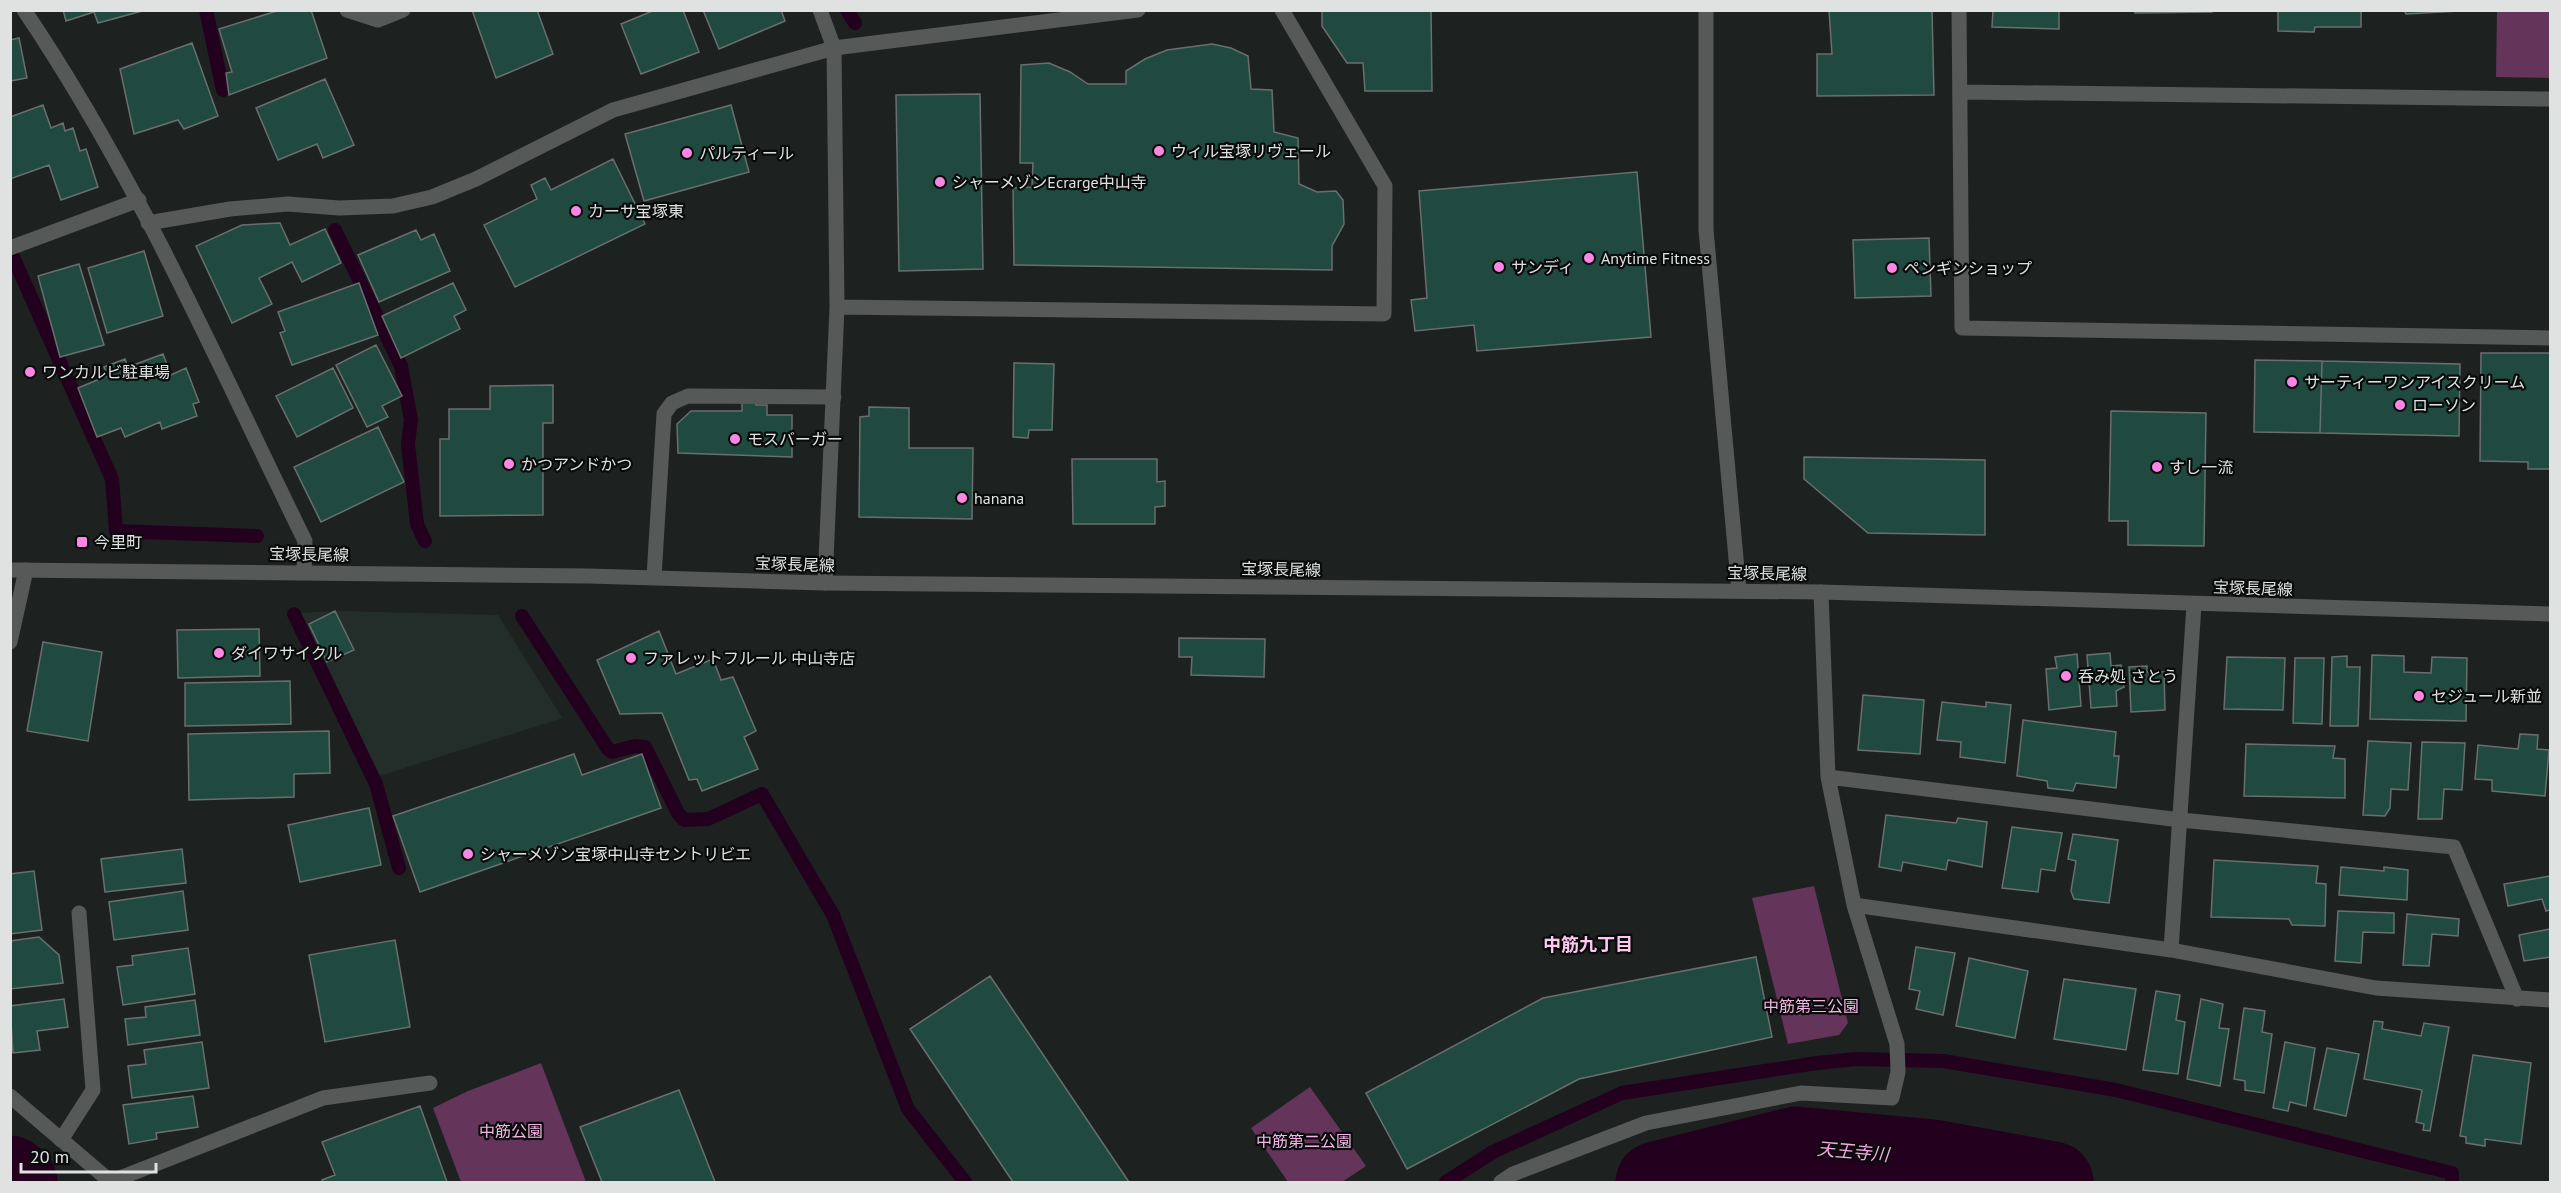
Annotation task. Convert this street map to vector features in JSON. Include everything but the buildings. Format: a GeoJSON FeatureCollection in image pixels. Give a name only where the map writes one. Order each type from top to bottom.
{"type":"FeatureCollection","features":[{"type":"Feature","properties":{"kind":"street"},"geometry":{"type":"LineString","coordinates":[[24,10],[70,79],[139,200],[148,223],[306,542],[304,572]]}},
{"type":"Feature","properties":{"kind":"street"},"geometry":{"type":"LineString","coordinates":[[347,10],[378,20],[403,10]]}},
{"type":"Feature","properties":{"kind":"street"},"geometry":{"type":"LineString","coordinates":[[820,10],[834,48],[837,308],[825,583]]}},
{"type":"Feature","properties":{"kind":"street"},"geometry":{"type":"LineString","coordinates":[[148,223],[230,209],[288,204],[339,208],[393,206],[432,197],[476,179],[613,110],[834,48],[1138,10]]}},
{"type":"Feature","properties":{"kind":"street"},"geometry":{"type":"LineString","coordinates":[[837,308],[1384,314],[1385,186],[1282,10]]}},
{"type":"Feature","properties":{"kind":"street"},"geometry":{"type":"LineString","coordinates":[[1706,10],[1706,230],[1739,591]]}},
{"type":"Feature","properties":{"kind":"street"},"geometry":{"type":"LineString","coordinates":[[1959,10],[1962,328],[2550,338]]}},
{"type":"Feature","properties":{"kind":"street"},"geometry":{"type":"LineString","coordinates":[[1960,92],[2550,99]]}},
{"type":"Feature","properties":{"kind":"street"},"geometry":{"type":"LineString","coordinates":[[10,248],[139,200]]}},
{"type":"Feature","properties":{"kind":"street"},"geometry":{"type":"LineString","coordinates":[[654,577],[664,414],[672,403],[688,396],[834,397]]}},
{"type":"Feature","properties":{"kind":"street","name":"宝塚長尾線"},"geometry":{"type":"LineString","coordinates":[[10,570],[654,577],[825,583],[1821,592],[2550,614]]}},
{"type":"Feature","properties":{"kind":"street"},"geometry":{"type":"LineString","coordinates":[[10,642],[26,570]]}},
{"type":"Feature","properties":{"kind":"street"},"geometry":{"type":"LineString","coordinates":[[1501,1182],[1513,1174],[1646,1123],[1801,1093],[1892,1098],[1898,1072],[1897,1044],[1854,905],[1828,777],[1821,592]]}},
{"type":"Feature","properties":{"kind":"street"},"geometry":{"type":"LineString","coordinates":[[2171,950],[2194,605]]}},
{"type":"Feature","properties":{"kind":"street"},"geometry":{"type":"LineString","coordinates":[[1828,777],[2181,820],[2454,847],[2517,999]]}},
{"type":"Feature","properties":{"kind":"street"},"geometry":{"type":"LineString","coordinates":[[1854,905],[2171,950],[2376,988],[2550,1000]]}},
{"type":"Feature","properties":{"kind":"street"},"geometry":{"type":"LineString","coordinates":[[61,1140],[93,1090],[79,913]]}},
{"type":"Feature","properties":{"kind":"street"},"geometry":{"type":"LineString","coordinates":[[10,1096],[110,1182],[323,1098],[430,1083]]}},
{"type":"Feature","properties":{"kind":"shaded area"},"geometry":{"type":"Polygon","coordinates":[[[338,611],[498,615],[562,718],[376,777],[299,613],[338,611]]]}},
{"type":"Feature","properties":{"kind":"green space"},"geometry":{"type":"Polygon","coordinates":[[[2497,11],[2550,11],[2550,78],[2496,77],[2497,11]]]}},
{"type":"Feature","properties":{"kind":"green space","name":"中筋第三公園"},"geometry":{"type":"Polygon","coordinates":[[[1814,886],[1848,1023],[1839,1035],[1788,1044],[1752,898],[1814,886]]]}},
{"type":"Feature","properties":{"kind":"green space","name":"中筋公園"},"geometry":{"type":"Polygon","coordinates":[[[541,1063],[586,1182],[461,1182],[433,1108],[468,1091],[541,1063]]]}},
{"type":"Feature","properties":{"kind":"green space","name":"中筋第二公園"},"geometry":{"type":"Polygon","coordinates":[[[1310,1087],[1366,1166],[1342,1182],[1288,1182],[1251,1128],[1310,1087]]]}},
{"type":"Feature","properties":{"kind":"waterway"},"geometry":{"type":"LineString","coordinates":[[206,10],[223,90]]}},
{"type":"Feature","properties":{"kind":"waterway"},"geometry":{"type":"LineString","coordinates":[[847,10],[855,23]]}},
{"type":"Feature","properties":{"kind":"waterway"},"geometry":{"type":"LineString","coordinates":[[335,230],[401,366],[411,420],[408,444],[417,524],[425,541]]}},
{"type":"Feature","properties":{"kind":"waterway"},"geometry":{"type":"LineString","coordinates":[[10,261],[14,259],[112,479],[116,531],[257,536]]}},
{"type":"Feature","properties":{"kind":"waterway"},"geometry":{"type":"LineString","coordinates":[[294,614],[376,784],[399,868]]}},
{"type":"Feature","properties":{"kind":"waterway"},"geometry":{"type":"LineString","coordinates":[[522,616],[608,749],[612,752],[635,746],[645,747],[678,813],[684,820],[708,819],[762,794],[833,915],[908,1109],[965,1182]]}},
{"type":"Feature","properties":{"kind":"waterway"},"geometry":{"type":"LineString","coordinates":[[1446,1182],[1493,1152],[1622,1093],[1856,1059],[1943,1061],[2116,1090],[2452,1173],[2452,1182]]}},
{"type":"Feature","properties":{"kind":"waterway","name":"天王寺川"},"geometry":{"type":"LineString","coordinates":[[1656,1182],[1796,1147],[1933,1160],[2053,1182]]}},
{"type":"Feature","properties":{"kind":"waterway","name":"天王寺川"},"geometry":{"type":"LineString","coordinates":[[10,1176],[17,1182]]}},
{"type":"Feature","properties":{"kind":"place","name":"ウィル宝塚リヴェール"},"geometry":{"type":"Point","coordinates":[1159,151]}},
{"type":"Feature","properties":{"kind":"place","name":"パルティール"},"geometry":{"type":"Point","coordinates":[687,153]}},
{"type":"Feature","properties":{"kind":"place","name":"シャーメゾンEcrarge中山寺"},"geometry":{"type":"Point","coordinates":[940,182]}},
{"type":"Feature","properties":{"kind":"place","name":"カーサ宝塚東"},"geometry":{"type":"Point","coordinates":[576,211]}},
{"type":"Feature","properties":{"kind":"place","name":"Anytime Fitness"},"geometry":{"type":"Point","coordinates":[1589,258]}},
{"type":"Feature","properties":{"kind":"place","name":"サンディ"},"geometry":{"type":"Point","coordinates":[1499,267]}},
{"type":"Feature","properties":{"kind":"place","name":"ペンギンショップ"},"geometry":{"type":"Point","coordinates":[1892,268]}},
{"type":"Feature","properties":{"kind":"place","name":"ワンカルビ駐車場"},"geometry":{"type":"Point","coordinates":[30,372]}},
{"type":"Feature","properties":{"kind":"place","name":"サーティーワンアイスクリーム"},"geometry":{"type":"Point","coordinates":[2292,382]}},
{"type":"Feature","properties":{"kind":"place","name":"ローソン"},"geometry":{"type":"Point","coordinates":[2400,405]}},
{"type":"Feature","properties":{"kind":"place","name":"モスバーガー"},"geometry":{"type":"Point","coordinates":[735,439]}},
{"type":"Feature","properties":{"kind":"place","name":"かつアンドかつ"},"geometry":{"type":"Point","coordinates":[509,464]}},
{"type":"Feature","properties":{"kind":"place","name":"すし一流"},"geometry":{"type":"Point","coordinates":[2157,467]}},
{"type":"Feature","properties":{"kind":"place","name":"hanana"},"geometry":{"type":"Point","coordinates":[962,498]}},
{"type":"Feature","properties":{"kind":"place","name":"今里町"},"geometry":{"type":"Point","coordinates":[82,542]}},
{"type":"Feature","properties":{"kind":"place","name":"ダイワサイクル"},"geometry":{"type":"Point","coordinates":[219,653]}},
{"type":"Feature","properties":{"kind":"place","name":"ファレットフルール 中山寺店"},"geometry":{"type":"Point","coordinates":[631,658]}},
{"type":"Feature","properties":{"kind":"place","name":"呑み処 さとう"},"geometry":{"type":"Point","coordinates":[2066,676]}},
{"type":"Feature","properties":{"kind":"place","name":"セジュール新並"},"geometry":{"type":"Point","coordinates":[2419,696]}},
{"type":"Feature","properties":{"kind":"place","name":"シャーメゾン宝塚中山寺セントリビエ"},"geometry":{"type":"Point","coordinates":[468,854]}},
{"type":"Feature","properties":{"kind":"district","name":"中筋九丁目"},"geometry":{"type":"Point","coordinates":[1588,945]}}]}
